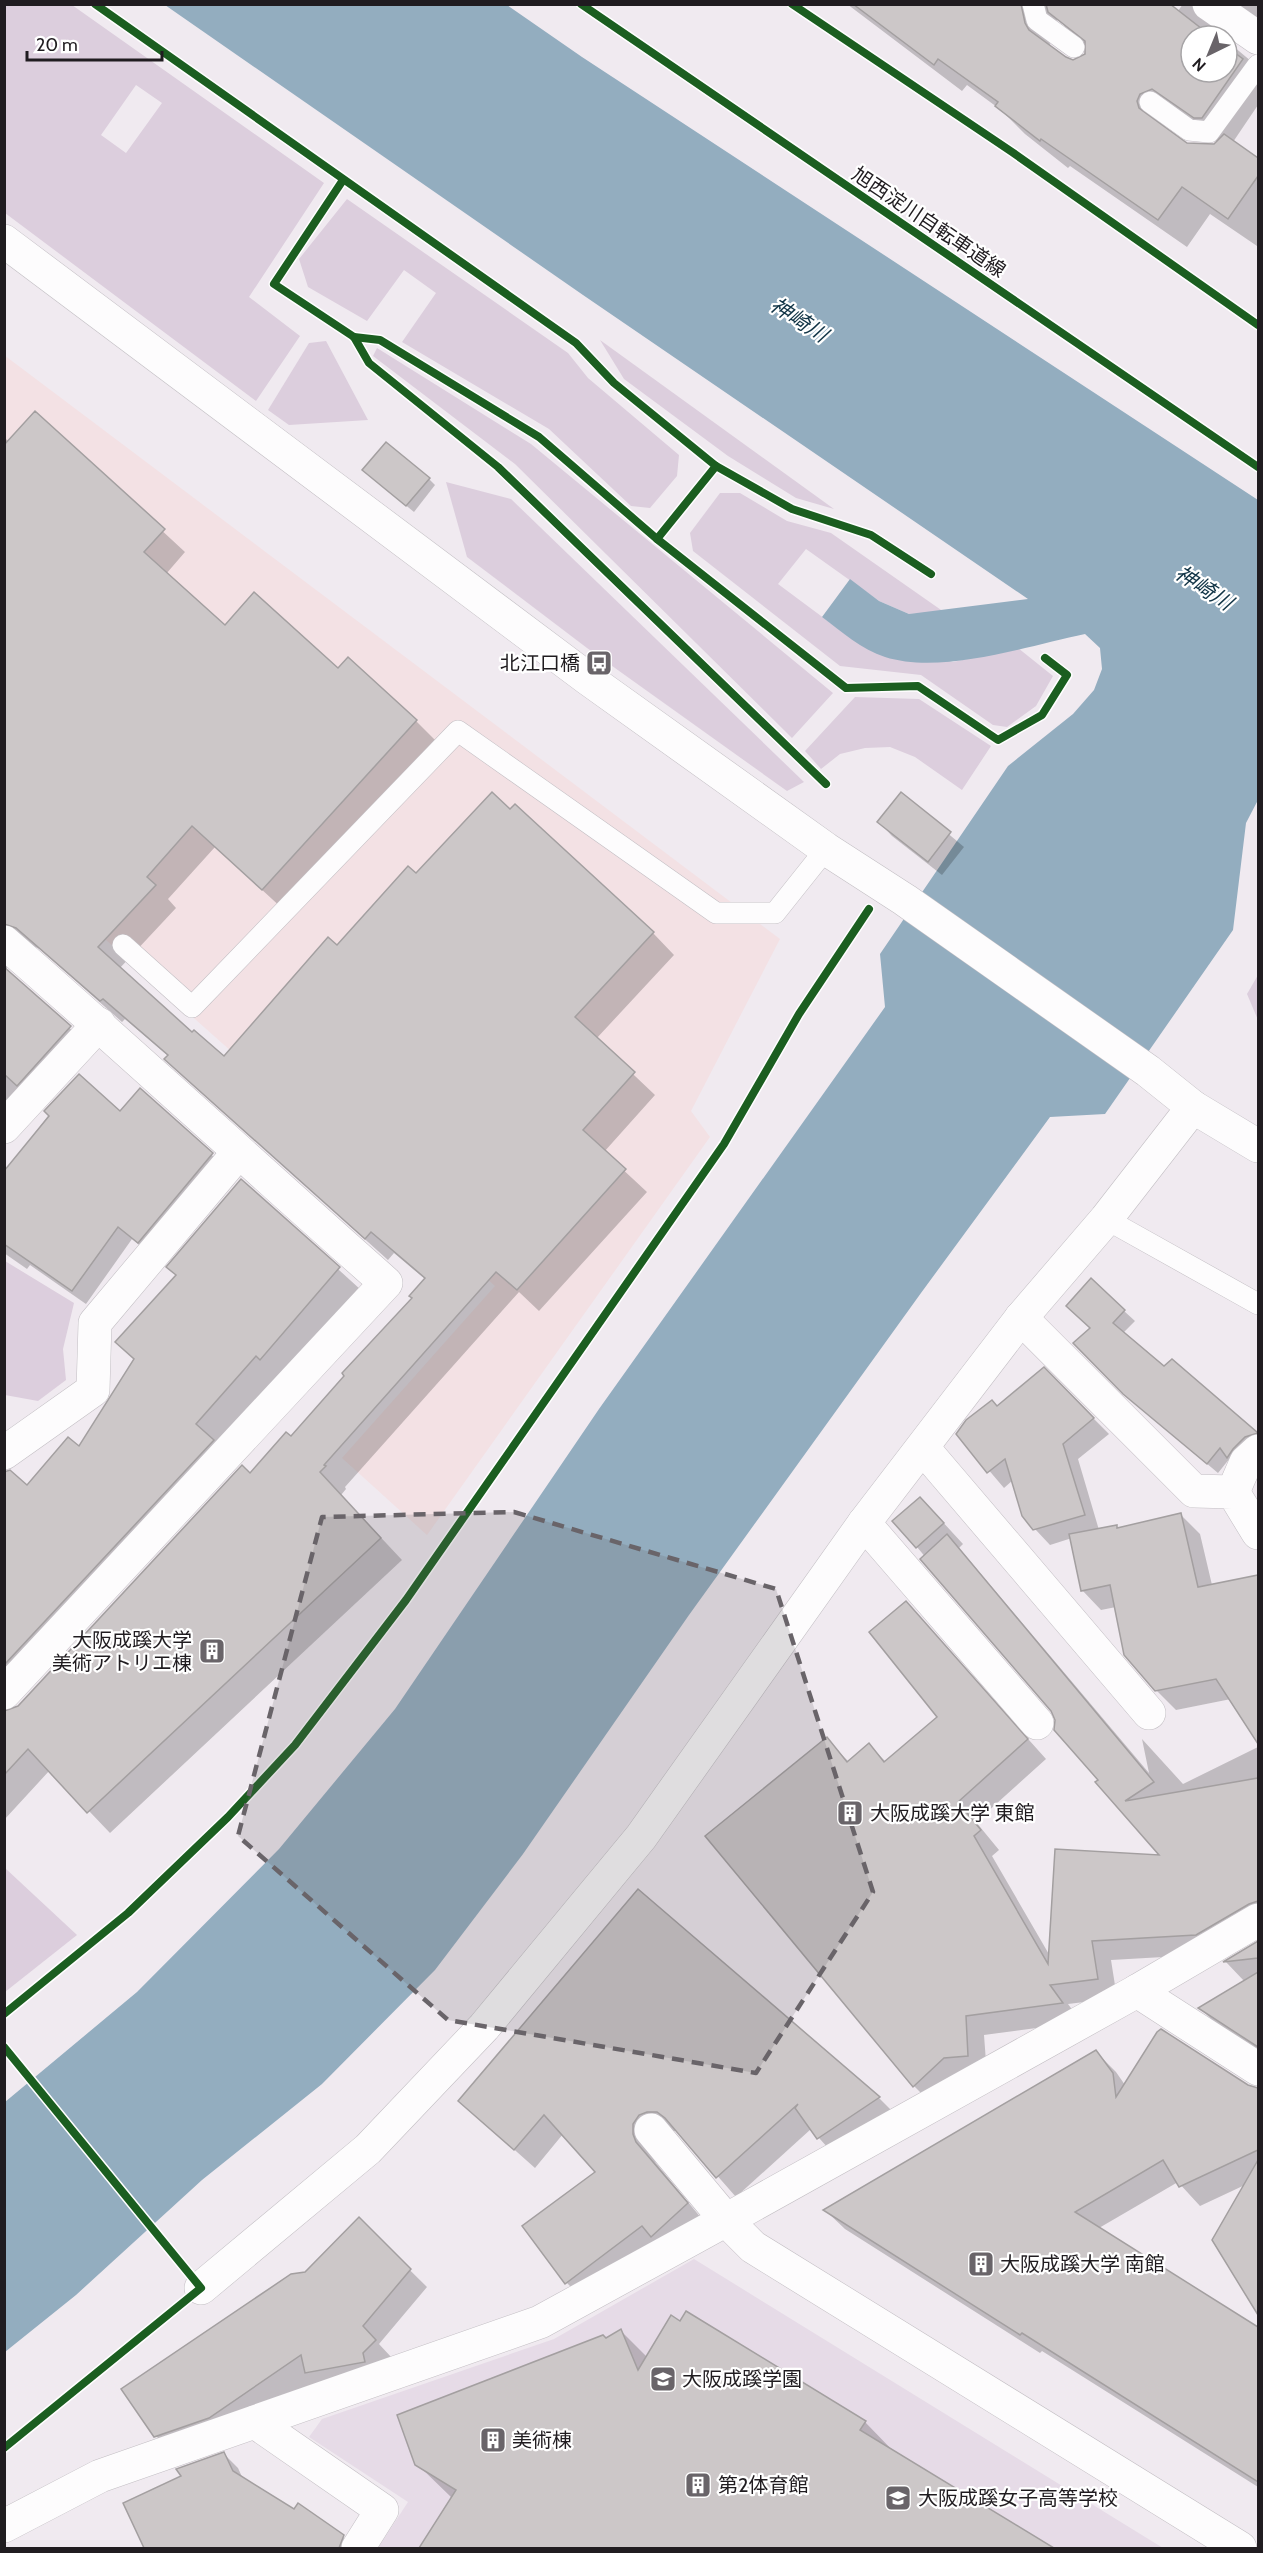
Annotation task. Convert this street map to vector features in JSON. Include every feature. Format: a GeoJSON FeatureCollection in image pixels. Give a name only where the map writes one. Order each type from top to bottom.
{"type":"FeatureCollection","features":[{"type":"Feature","properties":{"kind":"street"},"geometry":{"type":"LineString","coordinates":[[1209,4],[1258,39]]}},
{"type":"Feature","properties":{"kind":"street"},"geometry":{"type":"LineString","coordinates":[[4,242],[587,678],[826,849],[905,900],[1148,1071],[1193,1107],[1258,1146]]}},
{"type":"Feature","properties":{"kind":"street"},"geometry":{"type":"LineString","coordinates":[[4,942],[99,1024],[238,1153],[386,1283],[4,1693]]}},
{"type":"Feature","properties":{"kind":"street"},"geometry":{"type":"LineString","coordinates":[[4,1127],[99,1024]]}},
{"type":"Feature","properties":{"kind":"street"},"geometry":{"type":"LineString","coordinates":[[201,2288],[368,2149],[484,2027],[641,1837],[864,1523],[1021,1318],[1106,1219],[1193,1107]]}},
{"type":"Feature","properties":{"kind":"street"},"geometry":{"type":"LineString","coordinates":[[6,1447],[93,1390],[95,1323],[238,1153]]}},
{"type":"Feature","properties":{"kind":"street"},"geometry":{"type":"LineString","coordinates":[[1021,1318],[1194,1491],[1233,1492]]}},
{"type":"Feature","properties":{"kind":"street"},"geometry":{"type":"LineString","coordinates":[[923,1448],[1149,1713]]}},
{"type":"Feature","properties":{"kind":"street"},"geometry":{"type":"LineString","coordinates":[[1233,1492],[1246,1462],[1258,1451]]}},
{"type":"Feature","properties":{"kind":"street"},"geometry":{"type":"LineString","coordinates":[[1233,1492],[1258,1533]]}},
{"type":"Feature","properties":{"kind":"street"},"geometry":{"type":"LineString","coordinates":[[864,1523],[1037,1723]]}},
{"type":"Feature","properties":{"kind":"street"},"geometry":{"type":"LineString","coordinates":[[4,2526],[100,2476],[540,2322],[1137,1991],[1258,1920]]}},
{"type":"Feature","properties":{"kind":"street"},"geometry":{"type":"LineString","coordinates":[[1137,1991],[1258,2069]]}},
{"type":"Feature","properties":{"kind":"street"},"geometry":{"type":"LineString","coordinates":[[651,2130],[726,2220],[753,2247],[1240,2548]]}},
{"type":"Feature","properties":{"kind":"street"},"geometry":{"type":"LineString","coordinates":[[255,2422],[382,2510],[358,2548]]}},
{"type":"Feature","properties":{"kind":"lane"},"geometry":{"type":"LineString","coordinates":[[1033,4],[1037,20],[1074,47]]}},
{"type":"Feature","properties":{"kind":"lane"},"geometry":{"type":"LineString","coordinates":[[1150,102],[1189,130],[1209,132],[1258,65]]}},
{"type":"Feature","properties":{"kind":"lane"},"geometry":{"type":"LineString","coordinates":[[123,945],[192,1007],[458,731],[716,912],[775,913],[826,849]]}},
{"type":"Feature","properties":{"kind":"lane"},"geometry":{"type":"LineString","coordinates":[[1106,1219],[1258,1304]]}},
{"type":"Feature","properties":{"kind":"highlighted area"},"geometry":{"type":"Polygon","coordinates":[[[514,1512],[776,1589],[873,1892],[756,2073],[448,2020],[238,1836],[322,1517],[514,1512]]]}},
{"type":"Feature","properties":{"kind":"shaded area"},"geometry":{"type":"Polygon","coordinates":[[[4,5],[72,5],[324,183],[249,297],[300,336],[256,401],[5,213],[4,5]],[[136,85],[101,135],[126,153],[162,103],[136,85]]]}},
{"type":"Feature","properties":{"kind":"shaded area"},"geometry":{"type":"Polygon","coordinates":[[[347,199],[568,353],[588,378],[679,455],[677,476],[650,508],[631,506],[549,429],[402,342],[436,293],[404,270],[367,321],[308,287],[299,259],[347,199]]]}},
{"type":"Feature","properties":{"kind":"shaded area"},"geometry":{"type":"Polygon","coordinates":[[[600,340],[834,509],[796,498],[728,456],[624,379],[600,340]]]}},
{"type":"Feature","properties":{"kind":"shaded area"},"geometry":{"type":"Polygon","coordinates":[[[326,341],[368,420],[289,425],[268,410],[309,343],[326,341]]]}},
{"type":"Feature","properties":{"kind":"shaded area"},"geometry":{"type":"Polygon","coordinates":[[[377,348],[531,444],[833,693],[792,738],[515,464],[373,356],[377,348]]]}},
{"type":"Feature","properties":{"kind":"shaded area"},"geometry":{"type":"Polygon","coordinates":[[[4,355],[780,939],[691,1111],[710,1137],[427,1535],[342,1458],[495,1286],[5,850],[4,355]]]}},
{"type":"Feature","properties":{"kind":"shaded area"},"geometry":{"type":"Polygon","coordinates":[[[446,482],[511,499],[804,782],[787,791],[587,648],[467,557],[446,482]]]}},
{"type":"Feature","properties":{"kind":"shaded area"},"geometry":{"type":"Polygon","coordinates":[[[720,493],[740,493],[787,521],[831,533],[944,612],[909,614],[879,601],[806,549],[778,584],[852,639],[953,662],[1018,648],[1053,676],[1036,706],[1007,727],[993,725],[921,675],[840,666],[693,551],[690,533],[720,493]]]}},
{"type":"Feature","properties":{"kind":"shaded area"},"geometry":{"type":"Polygon","coordinates":[[[855,697],[919,699],[991,746],[962,790],[915,757],[890,747],[865,748],[840,754],[821,769],[805,751],[855,697]]]}},
{"type":"Feature","properties":{"kind":"shaded area"},"geometry":{"type":"Polygon","coordinates":[[[1258,975],[1258,1020],[1247,994],[1258,975]]]}},
{"type":"Feature","properties":{"kind":"shaded area"},"geometry":{"type":"Polygon","coordinates":[[[5,1261],[74,1303],[63,1349],[66,1380],[38,1401],[5,1395],[5,1261]]]}},
{"type":"Feature","properties":{"kind":"shaded area"},"geometry":{"type":"Polygon","coordinates":[[[5,1868],[77,1935],[4,1992],[5,1868]]]}},
{"type":"Feature","properties":{"kind":"shaded area","name":"大阪成蹊学園"},"geometry":{"type":"Polygon","coordinates":[[[694,2259],[1163,2548],[378,2548],[408,2502],[309,2437],[322,2419],[554,2339],[694,2259]]]}},
{"type":"Feature","properties":{"kind":"water","name":"神崎川"},"geometry":{"type":"Polygon","coordinates":[[[165,5],[507,5],[582,57],[1258,500],[1258,800],[1246,823],[1233,930],[1105,1114],[1050,1117],[689,1615],[523,1854],[435,1970],[322,2084],[202,2180],[76,2295],[5,2352],[5,2102],[137,1992],[279,1849],[395,1709],[599,1409],[885,1007],[880,954],[1008,766],[1073,714],[1094,690],[1102,669],[1100,648],[1085,634],[985,657],[932,663],[908,662],[885,657],[852,640],[822,617],[850,579],[879,601],[909,614],[1028,599],[583,295],[165,5]]]}},
{"type":"Feature","properties":{"kind":"building"},"geometry":{"type":"Polygon","coordinates":[[[853,4],[1021,4],[1029,30],[1073,60],[1085,54],[1085,41],[1048,12],[1046,4],[1170,4],[1196,24],[1179,24],[1179,84],[1226,84],[1202,118],[1194,118],[1152,89],[1140,94],[1137,101],[1139,108],[1187,143],[1214,144],[1224,134],[1258,158],[1258,176],[1228,219],[1182,187],[1158,220],[1041,139],[1040,141],[995,106],[998,102],[938,59],[934,65],[853,4]]]}},
{"type":"Feature","properties":{"kind":"building"},"geometry":{"type":"Polygon","coordinates":[[[35,411],[165,529],[144,552],[225,625],[254,592],[338,668],[348,657],[417,720],[262,890],[192,826],[147,877],[156,885],[98,947],[192,1032],[194,1030],[224,1056],[328,937],[337,945],[408,866],[416,873],[492,792],[510,809],[515,804],[654,932],[575,1017],[635,1072],[583,1130],[626,1169],[517,1290],[496,1272],[324,1465],[326,1466],[320,1472],[381,1538],[87,1813],[28,1749],[4,1775],[4,1711],[18,1706],[242,1465],[250,1473],[286,1432],[291,1436],[344,1376],[342,1373],[412,1298],[409,1296],[425,1278],[371,1232],[365,1239],[164,1059],[168,1055],[103,999],[100,1001],[16,928],[4,924],[4,445],[35,411]]]}},
{"type":"Feature","properties":{"kind":"building"},"geometry":{"type":"Polygon","coordinates":[[[386,442],[430,478],[406,506],[362,470],[386,442]]]}},
{"type":"Feature","properties":{"kind":"building"},"geometry":{"type":"Polygon","coordinates":[[[901,792],[951,832],[928,862],[877,822],[901,792]]]}},
{"type":"Feature","properties":{"kind":"building"},"geometry":{"type":"Polygon","coordinates":[[[4,967],[71,1026],[17,1086],[4,1074],[4,967]]]}},
{"type":"Feature","properties":{"kind":"building"},"geometry":{"type":"Polygon","coordinates":[[[79,1074],[120,1111],[140,1088],[213,1153],[138,1243],[118,1227],[72,1291],[4,1244],[4,1171],[49,1116],[44,1111],[79,1074]]]}},
{"type":"Feature","properties":{"kind":"building"},"geometry":{"type":"Polygon","coordinates":[[[241,1179],[340,1267],[260,1360],[256,1356],[196,1424],[214,1440],[4,1665],[4,1472],[10,1470],[27,1485],[68,1437],[79,1446],[134,1359],[115,1342],[176,1275],[166,1267],[241,1179]]]}},
{"type":"Feature","properties":{"kind":"building"},"geometry":{"type":"Polygon","coordinates":[[[1091,1278],[1125,1310],[1113,1323],[1164,1366],[1172,1359],[1258,1433],[1245,1437],[1227,1458],[1220,1448],[1207,1464],[1123,1394],[1073,1343],[1090,1328],[1066,1306],[1091,1278]]]}},
{"type":"Feature","properties":{"kind":"building"},"geometry":{"type":"Polygon","coordinates":[[[1044,1367],[1094,1418],[1063,1444],[1085,1515],[1033,1530],[1022,1516],[1005,1459],[987,1473],[956,1434],[966,1420],[992,1400],[997,1406],[1044,1367]]]}},
{"type":"Feature","properties":{"kind":"building"},"geometry":{"type":"Polygon","coordinates":[[[920,1497],[944,1523],[916,1548],[892,1521],[920,1497]]]}},
{"type":"Feature","properties":{"kind":"building"},"geometry":{"type":"Polygon","coordinates":[[[1181,1513],[1198,1587],[1258,1575],[1258,1744],[1216,1679],[1155,1691],[1124,1655],[1110,1585],[1081,1591],[1069,1534],[1117,1525],[1117,1528],[1181,1513]]]}},
{"type":"Feature","properties":{"kind":"building"},"geometry":{"type":"Polygon","coordinates":[[[947,1534],[1154,1782],[1125,1801],[1258,1778],[1258,1901],[1196,1935],[1092,1941],[1098,1979],[1050,1985],[1063,2003],[966,2016],[968,2056],[944,2058],[913,2087],[705,1836],[827,1737],[847,1762],[869,1743],[884,1762],[937,1717],[869,1632],[906,1601],[1028,1739],[958,1802],[981,1830],[974,1836],[1048,1964],[1055,1849],[1159,1855],[1095,1782],[1098,1780],[1054,1730],[1055,1720],[1051,1711],[920,1559],[947,1534]]]}},
{"type":"Feature","properties":{"kind":"building"},"geometry":{"type":"Polygon","coordinates":[[[638,1889],[880,2097],[817,2139],[795,2108],[798,2104],[716,2178],[665,2118],[657,2112],[639,2115],[633,2124],[636,2142],[688,2203],[651,2237],[642,2226],[565,2284],[522,2226],[595,2172],[544,2115],[514,2150],[458,2101],[638,1889]]]}},
{"type":"Feature","properties":{"kind":"building"},"geometry":{"type":"Polygon","coordinates":[[[1258,1941],[1258,1958],[1223,1962],[1258,1941]]]}},
{"type":"Feature","properties":{"kind":"building"},"geometry":{"type":"Polygon","coordinates":[[[1258,1972],[1258,2047],[1198,2008],[1258,1972]]]}},
{"type":"Feature","properties":{"kind":"building","name":"大阪成蹊大学 南館"},"geometry":{"type":"Polygon","coordinates":[[[1161,2029],[1248,2085],[1258,2088],[1258,2150],[1179,2187],[1163,2160],[1075,2212],[1258,2327],[1258,2482],[823,2210],[1096,2050],[1113,2073],[1116,2097],[1161,2029]]]}},
{"type":"Feature","properties":{"kind":"building"},"geometry":{"type":"Polygon","coordinates":[[[1258,2160],[1258,2315],[1212,2240],[1258,2160]]]}},
{"type":"Feature","properties":{"kind":"building"},"geometry":{"type":"Polygon","coordinates":[[[359,2217],[411,2269],[363,2326],[376,2340],[363,2353],[365,2362],[305,2373],[301,2355],[209,2418],[154,2437],[121,2389],[291,2274],[305,2272],[359,2217]]]}},
{"type":"Feature","properties":{"kind":"building","name":"大阪成蹊学園"},"geometry":{"type":"Polygon","coordinates":[[[686,2311],[866,2421],[860,2430],[1054,2548],[419,2548],[456,2490],[415,2465],[397,2415],[603,2335],[606,2338],[621,2329],[638,2370],[671,2315],[680,2321],[686,2311]]]}},
{"type":"Feature","properties":{"kind":"building"},"geometry":{"type":"Polygon","coordinates":[[[224,2452],[233,2471],[294,2509],[298,2503],[344,2535],[339,2548],[144,2548],[123,2503],[181,2476],[176,2469],[224,2452]]]}},
{"type":"Feature","properties":{"kind":"cycle path"},"geometry":{"type":"LineString","coordinates":[[95,4],[576,343],[614,383],[716,466],[792,509],[871,535],[931,574]]}},
{"type":"Feature","properties":{"kind":"cycle path","name":"旭西淀川自転車道線"},"geometry":{"type":"LineString","coordinates":[[581,4],[1258,467]]}},
{"type":"Feature","properties":{"kind":"cycle path"},"geometry":{"type":"LineString","coordinates":[[792,4],[1012,152],[1258,325]]}},
{"type":"Feature","properties":{"kind":"cycle path"},"geometry":{"type":"LineString","coordinates":[[343,180],[274,284],[354,337],[369,363],[498,467],[826,784]]}},
{"type":"Feature","properties":{"kind":"cycle path"},"geometry":{"type":"LineString","coordinates":[[354,337],[380,340],[539,437],[657,539],[846,688],[918,686],[998,740],[1042,715],[1067,675],[1045,658]]}},
{"type":"Feature","properties":{"kind":"cycle path"},"geometry":{"type":"LineString","coordinates":[[657,539],[716,466]]}},
{"type":"Feature","properties":{"kind":"cycle path"},"geometry":{"type":"LineString","coordinates":[[4,2014],[128,1913],[228,1817],[295,1745],[406,1600],[724,1144],[799,1014],[869,909]]}},
{"type":"Feature","properties":{"kind":"cycle path"},"geometry":{"type":"LineString","coordinates":[[4,2047],[201,2288],[4,2448]]}},
{"type":"Feature","properties":{"kind":"place","name":"北江口橋"},"geometry":{"type":"Point","coordinates":[599,663]}},
{"type":"Feature","properties":{"kind":"place","name":"大阪成蹊大学 美術アトリエ棟"},"geometry":{"type":"Point","coordinates":[212,1651]}},
{"type":"Feature","properties":{"kind":"place","name":"大阪成蹊大学 東館"},"geometry":{"type":"Point","coordinates":[850,1813]}},
{"type":"Feature","properties":{"kind":"place","name":"大阪成蹊大学 南館"},"geometry":{"type":"Point","coordinates":[981,2264]}},
{"type":"Feature","properties":{"kind":"place","name":"大阪成蹊学園"},"geometry":{"type":"Point","coordinates":[663,2379]}},
{"type":"Feature","properties":{"kind":"place","name":"美術棟"},"geometry":{"type":"Point","coordinates":[493,2440]}},
{"type":"Feature","properties":{"kind":"place","name":"第2体育館"},"geometry":{"type":"Point","coordinates":[698,2485]}},
{"type":"Feature","properties":{"kind":"place","name":"大阪成蹊女子高等学校"},"geometry":{"type":"Point","coordinates":[898,2498]}}]}
